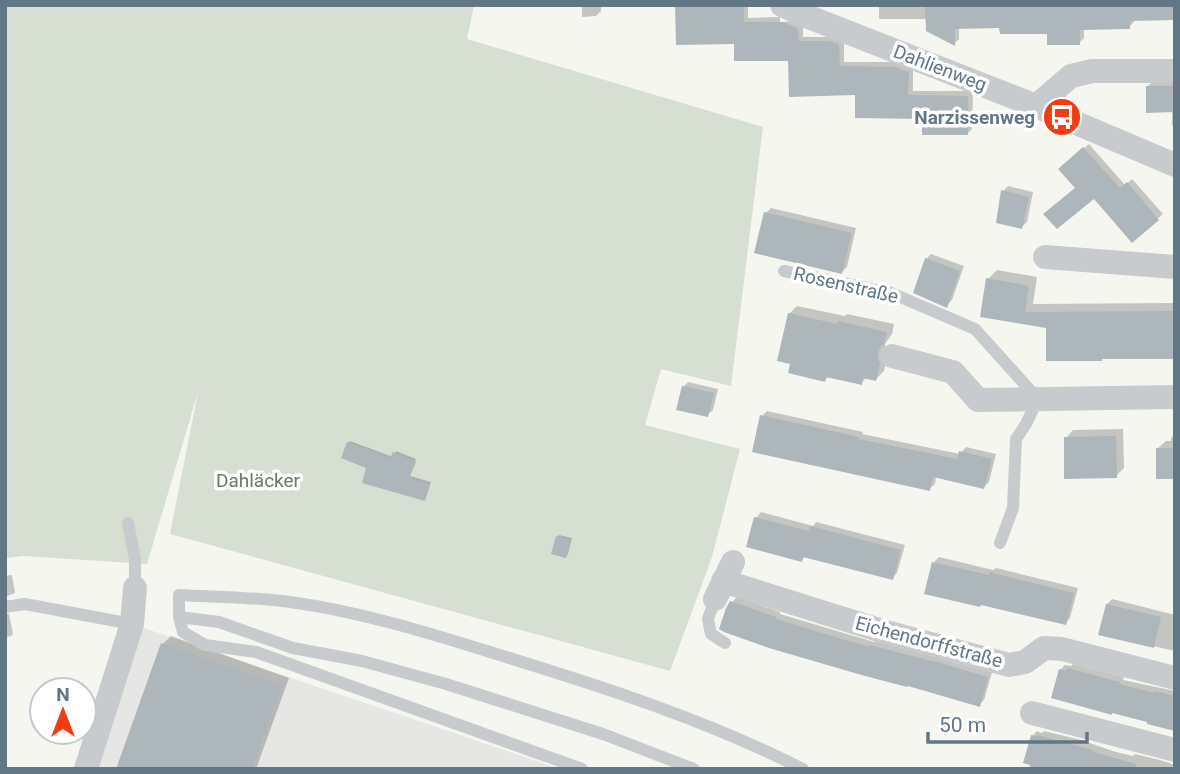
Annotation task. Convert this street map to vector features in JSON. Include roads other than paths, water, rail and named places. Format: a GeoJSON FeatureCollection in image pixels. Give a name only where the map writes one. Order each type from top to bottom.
{"type":"FeatureCollection","features":[{"type":"Feature","properties":{"kind":"street","name":"Dahlienweg"},"geometry":{"type":"LineString","coordinates":[[782,5],[803,11],[1175,165]]}},
{"type":"Feature","properties":{"kind":"street"},"geometry":{"type":"LineString","coordinates":[[1036,106],[1071,76],[1093,72],[1175,72]]}},
{"type":"Feature","properties":{"kind":"street"},"geometry":{"type":"LineString","coordinates":[[1045,257],[1175,267]]}},
{"type":"Feature","properties":{"kind":"street"},"geometry":{"type":"LineString","coordinates":[[892,356],[953,372],[978,400],[1175,397]]}},
{"type":"Feature","properties":{"kind":"street","name":"Eichendorffstraße"},"geometry":{"type":"LineString","coordinates":[[724,581],[879,630],[1009,665],[1025,662],[1044,648],[1062,649],[1175,678]]}},
{"type":"Feature","properties":{"kind":"street"},"geometry":{"type":"LineString","coordinates":[[86,769],[132,624],[135,588]]}},
{"type":"Feature","properties":{"kind":"street"},"geometry":{"type":"LineString","coordinates":[[1032,713],[1175,750]]}},
{"type":"Feature","properties":{"kind":"lane","name":"Rosenstraße"},"geometry":{"type":"LineString","coordinates":[[784,271],[891,293],[975,329],[1038,399]]}},
{"type":"Feature","properties":{"kind":"lane"},"geometry":{"type":"LineString","coordinates":[[1000,544],[1013,508],[1016,439],[1038,399]]}},
{"type":"Feature","properties":{"kind":"lane"},"geometry":{"type":"LineString","coordinates":[[128,523],[135,559],[135,588]]}},
{"type":"Feature","properties":{"kind":"lane"},"geometry":{"type":"LineString","coordinates":[[724,581],[708,619],[711,634],[724,643]]}},
{"type":"Feature","properties":{"kind":"lane"},"geometry":{"type":"LineString","coordinates":[[582,769],[256,652],[205,645],[183,632],[179,617],[179,595],[290,602],[415,629],[618,692],[698,721],[803,769]]}},
{"type":"Feature","properties":{"kind":"lane"},"geometry":{"type":"LineString","coordinates":[[5,607],[25,604],[132,624]]}},
{"type":"Feature","properties":{"kind":"lane"},"geometry":{"type":"LineString","coordinates":[[179,617],[219,622],[293,648],[362,662],[446,684],[603,734],[694,769]]}},
{"type":"Feature","properties":{"kind":"place","name":"Narzissenweg"},"geometry":{"type":"Point","coordinates":[1062,117]}},
{"type":"Feature","properties":{"kind":"park label","name":"Dahläcker"},"geometry":{"type":"Point","coordinates":[258,480]}}]}
